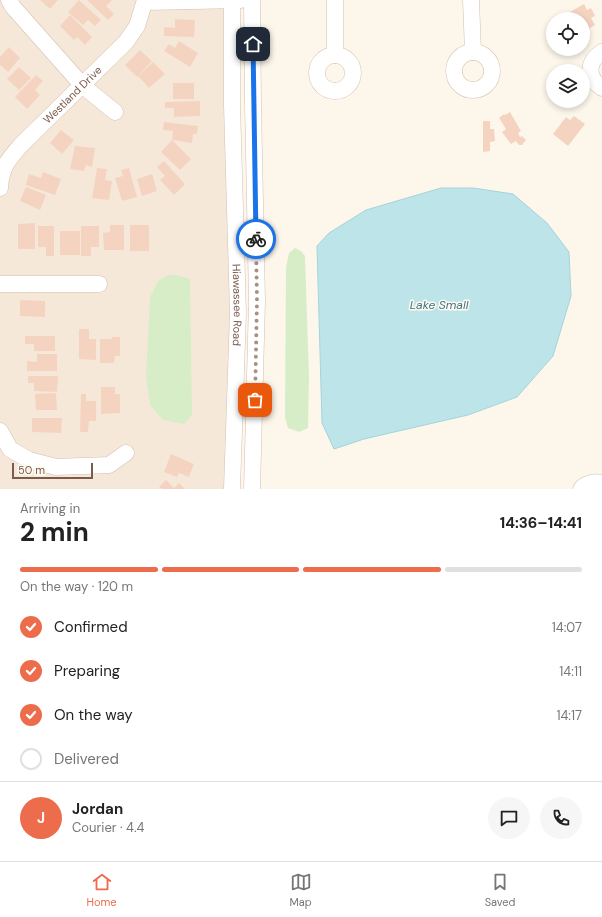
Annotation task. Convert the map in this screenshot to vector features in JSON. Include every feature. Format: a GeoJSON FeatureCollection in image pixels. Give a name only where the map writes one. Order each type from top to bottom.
{"type":"FeatureCollection","features":[{"type":"Feature","properties":{"kind":"street"},"geometry":{"type":"LineString","coordinates":[[9,0],[13,7],[83,86],[115,112]]}},
{"type":"Feature","properties":{"kind":"street"},"geometry":{"type":"LineString","coordinates":[[145,1],[237,0]]}},
{"type":"Feature","properties":{"kind":"street","name":"Hiawassee Road"},"geometry":{"type":"LineString","coordinates":[[232,489],[238,313],[232,105],[237,0]]}},
{"type":"Feature","properties":{"kind":"street","name":"Hiawassee Road"},"geometry":{"type":"LineString","coordinates":[[252,0],[257,301],[252,489]]}},
{"type":"Feature","properties":{"kind":"street"},"geometry":{"type":"LineString","coordinates":[[334,55],[335,0]]}},
{"type":"Feature","properties":{"kind":"street"},"geometry":{"type":"LineString","coordinates":[[471,0],[473,52]]}},
{"type":"Feature","properties":{"kind":"street","name":"Westland Drive"},"geometry":{"type":"LineString","coordinates":[[0,188],[6,163],[21,145],[83,86],[126,42],[137,26],[145,1]]}},
{"type":"Feature","properties":{"kind":"street"},"geometry":{"type":"LineString","coordinates":[[602,52],[596,56],[590,70],[592,78],[596,84],[602,88]]}},
{"type":"Feature","properties":{"kind":"street"},"geometry":{"type":"LineString","coordinates":[[0,284],[99,284]]}},
{"type":"Feature","properties":{"kind":"street"},"geometry":{"type":"LineString","coordinates":[[0,431],[10,449],[29,460],[56,467],[109,465],[126,453]]}},
{"type":"Feature","properties":{"kind":"street"},"geometry":{"type":"LineString","coordinates":[[581,489],[591,483],[602,483]]}},
{"type":"Feature","properties":{"kind":"shaded area"},"geometry":{"type":"Polygon","coordinates":[[[0,0],[226,0],[231,307],[224,489],[0,489],[0,0]]]}},
{"type":"Feature","properties":{"kind":"green space"},"geometry":{"type":"Polygon","coordinates":[[[295,248],[301,251],[305,256],[309,378],[308,428],[299,432],[288,428],[285,417],[286,268],[289,253],[295,248]]]}},
{"type":"Feature","properties":{"kind":"green space"},"geometry":{"type":"Polygon","coordinates":[[[168,275],[177,275],[190,279],[192,415],[184,424],[163,420],[150,405],[146,377],[150,297],[158,281],[168,275]]]}},
{"type":"Feature","properties":{"kind":"water","name":"Lake Small"},"geometry":{"type":"Polygon","coordinates":[[[441,188],[473,188],[513,194],[547,223],[569,252],[571,296],[553,356],[517,397],[468,415],[364,439],[334,449],[322,423],[317,246],[329,233],[366,210],[441,188]]]}},
{"type":"Feature","properties":{"kind":"building"},"geometry":{"type":"Polygon","coordinates":[[[40,0],[58,0],[50,9],[40,0]]]}},
{"type":"Feature","properties":{"kind":"building"},"geometry":{"type":"Polygon","coordinates":[[[79,0],[101,20],[95,26],[88,20],[83,25],[68,12],[79,0]]]}},
{"type":"Feature","properties":{"kind":"building"},"geometry":{"type":"Polygon","coordinates":[[[87,0],[112,0],[106,6],[114,14],[108,20],[87,0]]]}},
{"type":"Feature","properties":{"kind":"building"},"geometry":{"type":"Polygon","coordinates":[[[584,4],[587,10],[591,8],[595,16],[591,18],[595,25],[590,28],[590,12],[570,12],[584,4]]]}},
{"type":"Feature","properties":{"kind":"building"},"geometry":{"type":"Polygon","coordinates":[[[70,15],[92,37],[85,45],[77,37],[74,40],[60,26],[70,15]]]}},
{"type":"Feature","properties":{"kind":"building"},"geometry":{"type":"Polygon","coordinates":[[[175,19],[195,20],[194,37],[164,36],[164,27],[175,28],[175,19]]]}},
{"type":"Feature","properties":{"kind":"building"},"geometry":{"type":"Polygon","coordinates":[[[179,41],[198,53],[190,67],[164,51],[169,44],[175,48],[179,41]]]}},
{"type":"Feature","properties":{"kind":"building"},"geometry":{"type":"Polygon","coordinates":[[[9,47],[20,58],[8,72],[0,65],[0,57],[9,47]]]}},
{"type":"Feature","properties":{"kind":"building"},"geometry":{"type":"Polygon","coordinates":[[[140,50],[152,61],[137,77],[125,65],[140,50]]]}},
{"type":"Feature","properties":{"kind":"building"},"geometry":{"type":"Polygon","coordinates":[[[153,62],[165,74],[149,88],[138,76],[153,62]]]}},
{"type":"Feature","properties":{"kind":"building"},"geometry":{"type":"Polygon","coordinates":[[[19,67],[31,78],[19,90],[7,79],[19,67]]]}},
{"type":"Feature","properties":{"kind":"building"},"geometry":{"type":"Polygon","coordinates":[[[36,75],[43,81],[35,90],[40,95],[27,109],[15,97],[36,75]]]}},
{"type":"Feature","properties":{"kind":"building"},"geometry":{"type":"Polygon","coordinates":[[[173,83],[194,83],[194,99],[173,99],[173,83]]]}},
{"type":"Feature","properties":{"kind":"building"},"geometry":{"type":"Polygon","coordinates":[[[200,101],[200,116],[174,117],[174,108],[165,108],[165,102],[200,101]]]}},
{"type":"Feature","properties":{"kind":"building"},"geometry":{"type":"Polygon","coordinates":[[[510,112],[521,131],[518,133],[520,137],[522,136],[526,140],[522,145],[519,145],[516,141],[511,144],[502,132],[506,129],[499,118],[510,112]]]}},
{"type":"Feature","properties":{"kind":"building"},"geometry":{"type":"Polygon","coordinates":[[[574,116],[585,124],[568,146],[553,134],[566,117],[570,120],[574,116]]]}},
{"type":"Feature","properties":{"kind":"building"},"geometry":{"type":"Polygon","coordinates":[[[483,121],[490,121],[490,129],[494,129],[495,141],[490,142],[490,151],[483,152],[483,121]]]}},
{"type":"Feature","properties":{"kind":"building"},"geometry":{"type":"Polygon","coordinates":[[[164,122],[198,126],[197,134],[193,134],[192,143],[172,140],[173,131],[163,130],[164,122]]]}},
{"type":"Feature","properties":{"kind":"building"},"geometry":{"type":"Polygon","coordinates":[[[61,130],[74,140],[62,154],[50,143],[61,130]]]}},
{"type":"Feature","properties":{"kind":"building"},"geometry":{"type":"Polygon","coordinates":[[[172,140],[191,159],[180,170],[161,152],[172,140]]]}},
{"type":"Feature","properties":{"kind":"building"},"geometry":{"type":"Polygon","coordinates":[[[75,146],[95,148],[92,167],[86,165],[84,171],[70,169],[75,146]]]}},
{"type":"Feature","properties":{"kind":"building"},"geometry":{"type":"Polygon","coordinates":[[[164,161],[185,184],[174,195],[160,180],[165,176],[157,167],[164,161]]]}},
{"type":"Feature","properties":{"kind":"building"},"geometry":{"type":"Polygon","coordinates":[[[97,168],[107,169],[105,180],[112,181],[109,200],[92,198],[97,168]]]}},
{"type":"Feature","properties":{"kind":"building"},"geometry":{"type":"Polygon","coordinates":[[[129,168],[137,197],[122,201],[115,178],[123,176],[121,170],[129,168]]]}},
{"type":"Feature","properties":{"kind":"building"},"geometry":{"type":"Polygon","coordinates":[[[43,172],[61,179],[55,195],[26,185],[29,174],[41,178],[43,172]]]}},
{"type":"Feature","properties":{"kind":"building"},"geometry":{"type":"Polygon","coordinates":[[[152,174],[157,191],[142,196],[137,179],[152,174]]]}},
{"type":"Feature","properties":{"kind":"building"},"geometry":{"type":"Polygon","coordinates":[[[26,187],[46,195],[40,210],[20,201],[26,187]]]}},
{"type":"Feature","properties":{"kind":"building"},"geometry":{"type":"Polygon","coordinates":[[[35,223],[35,249],[18,249],[18,224],[35,223]]]}},
{"type":"Feature","properties":{"kind":"building"},"geometry":{"type":"Polygon","coordinates":[[[110,225],[124,225],[124,250],[104,250],[103,233],[110,232],[110,225]]]}},
{"type":"Feature","properties":{"kind":"building"},"geometry":{"type":"Polygon","coordinates":[[[130,225],[149,225],[149,251],[130,251],[130,225]]]}},
{"type":"Feature","properties":{"kind":"building"},"geometry":{"type":"Polygon","coordinates":[[[38,226],[54,226],[54,256],[46,256],[46,247],[38,247],[38,226]]]}},
{"type":"Feature","properties":{"kind":"building"},"geometry":{"type":"Polygon","coordinates":[[[81,226],[99,226],[99,247],[91,247],[91,256],[81,256],[81,226]]]}},
{"type":"Feature","properties":{"kind":"building"},"geometry":{"type":"Polygon","coordinates":[[[60,231],[80,231],[80,255],[60,255],[60,231]]]}},
{"type":"Feature","properties":{"kind":"building"},"geometry":{"type":"Polygon","coordinates":[[[20,300],[45,301],[45,317],[20,316],[20,300]]]}},
{"type":"Feature","properties":{"kind":"building"},"geometry":{"type":"Polygon","coordinates":[[[79,329],[89,329],[89,339],[96,339],[96,360],[79,359],[79,329]]]}},
{"type":"Feature","properties":{"kind":"building"},"geometry":{"type":"Polygon","coordinates":[[[25,336],[55,336],[55,351],[34,351],[34,344],[25,344],[25,336]]]}},
{"type":"Feature","properties":{"kind":"building"},"geometry":{"type":"Polygon","coordinates":[[[112,337],[120,337],[120,356],[115,356],[114,363],[100,363],[100,339],[112,339],[112,337]]]}},
{"type":"Feature","properties":{"kind":"building"},"geometry":{"type":"Polygon","coordinates":[[[37,354],[57,354],[57,371],[27,371],[27,361],[37,362],[37,354]]]}},
{"type":"Feature","properties":{"kind":"building"},"geometry":{"type":"Polygon","coordinates":[[[28,376],[58,376],[57,392],[34,391],[34,383],[28,383],[28,376]]]}},
{"type":"Feature","properties":{"kind":"building"},"geometry":{"type":"Polygon","coordinates":[[[101,387],[115,387],[115,394],[120,394],[120,413],[101,414],[101,387]]]}},
{"type":"Feature","properties":{"kind":"building"},"geometry":{"type":"Polygon","coordinates":[[[56,393],[57,410],[36,410],[35,394],[56,393]]]}},
{"type":"Feature","properties":{"kind":"building"},"geometry":{"type":"Polygon","coordinates":[[[81,394],[86,394],[86,401],[96,401],[96,421],[89,421],[88,432],[80,432],[81,394]]]}},
{"type":"Feature","properties":{"kind":"building"},"geometry":{"type":"Polygon","coordinates":[[[32,418],[62,418],[61,433],[32,432],[32,418]]]}},
{"type":"Feature","properties":{"kind":"building"},"geometry":{"type":"Polygon","coordinates":[[[171,454],[194,464],[189,477],[179,473],[177,477],[164,472],[171,454]]]}},
{"type":"Feature","properties":{"kind":"building"},"geometry":{"type":"Polygon","coordinates":[[[166,480],[174,488],[179,483],[185,489],[162,489],[159,487],[166,480]]]}},
{"type":"Feature","properties":{"kind":"way so far"},"geometry":{"type":"LineString","coordinates":[[255,400],[257,301],[256,239]]}},
{"type":"Feature","properties":{"kind":"route"},"geometry":{"type":"LineString","coordinates":[[253,44],[256,239]]}}]}
